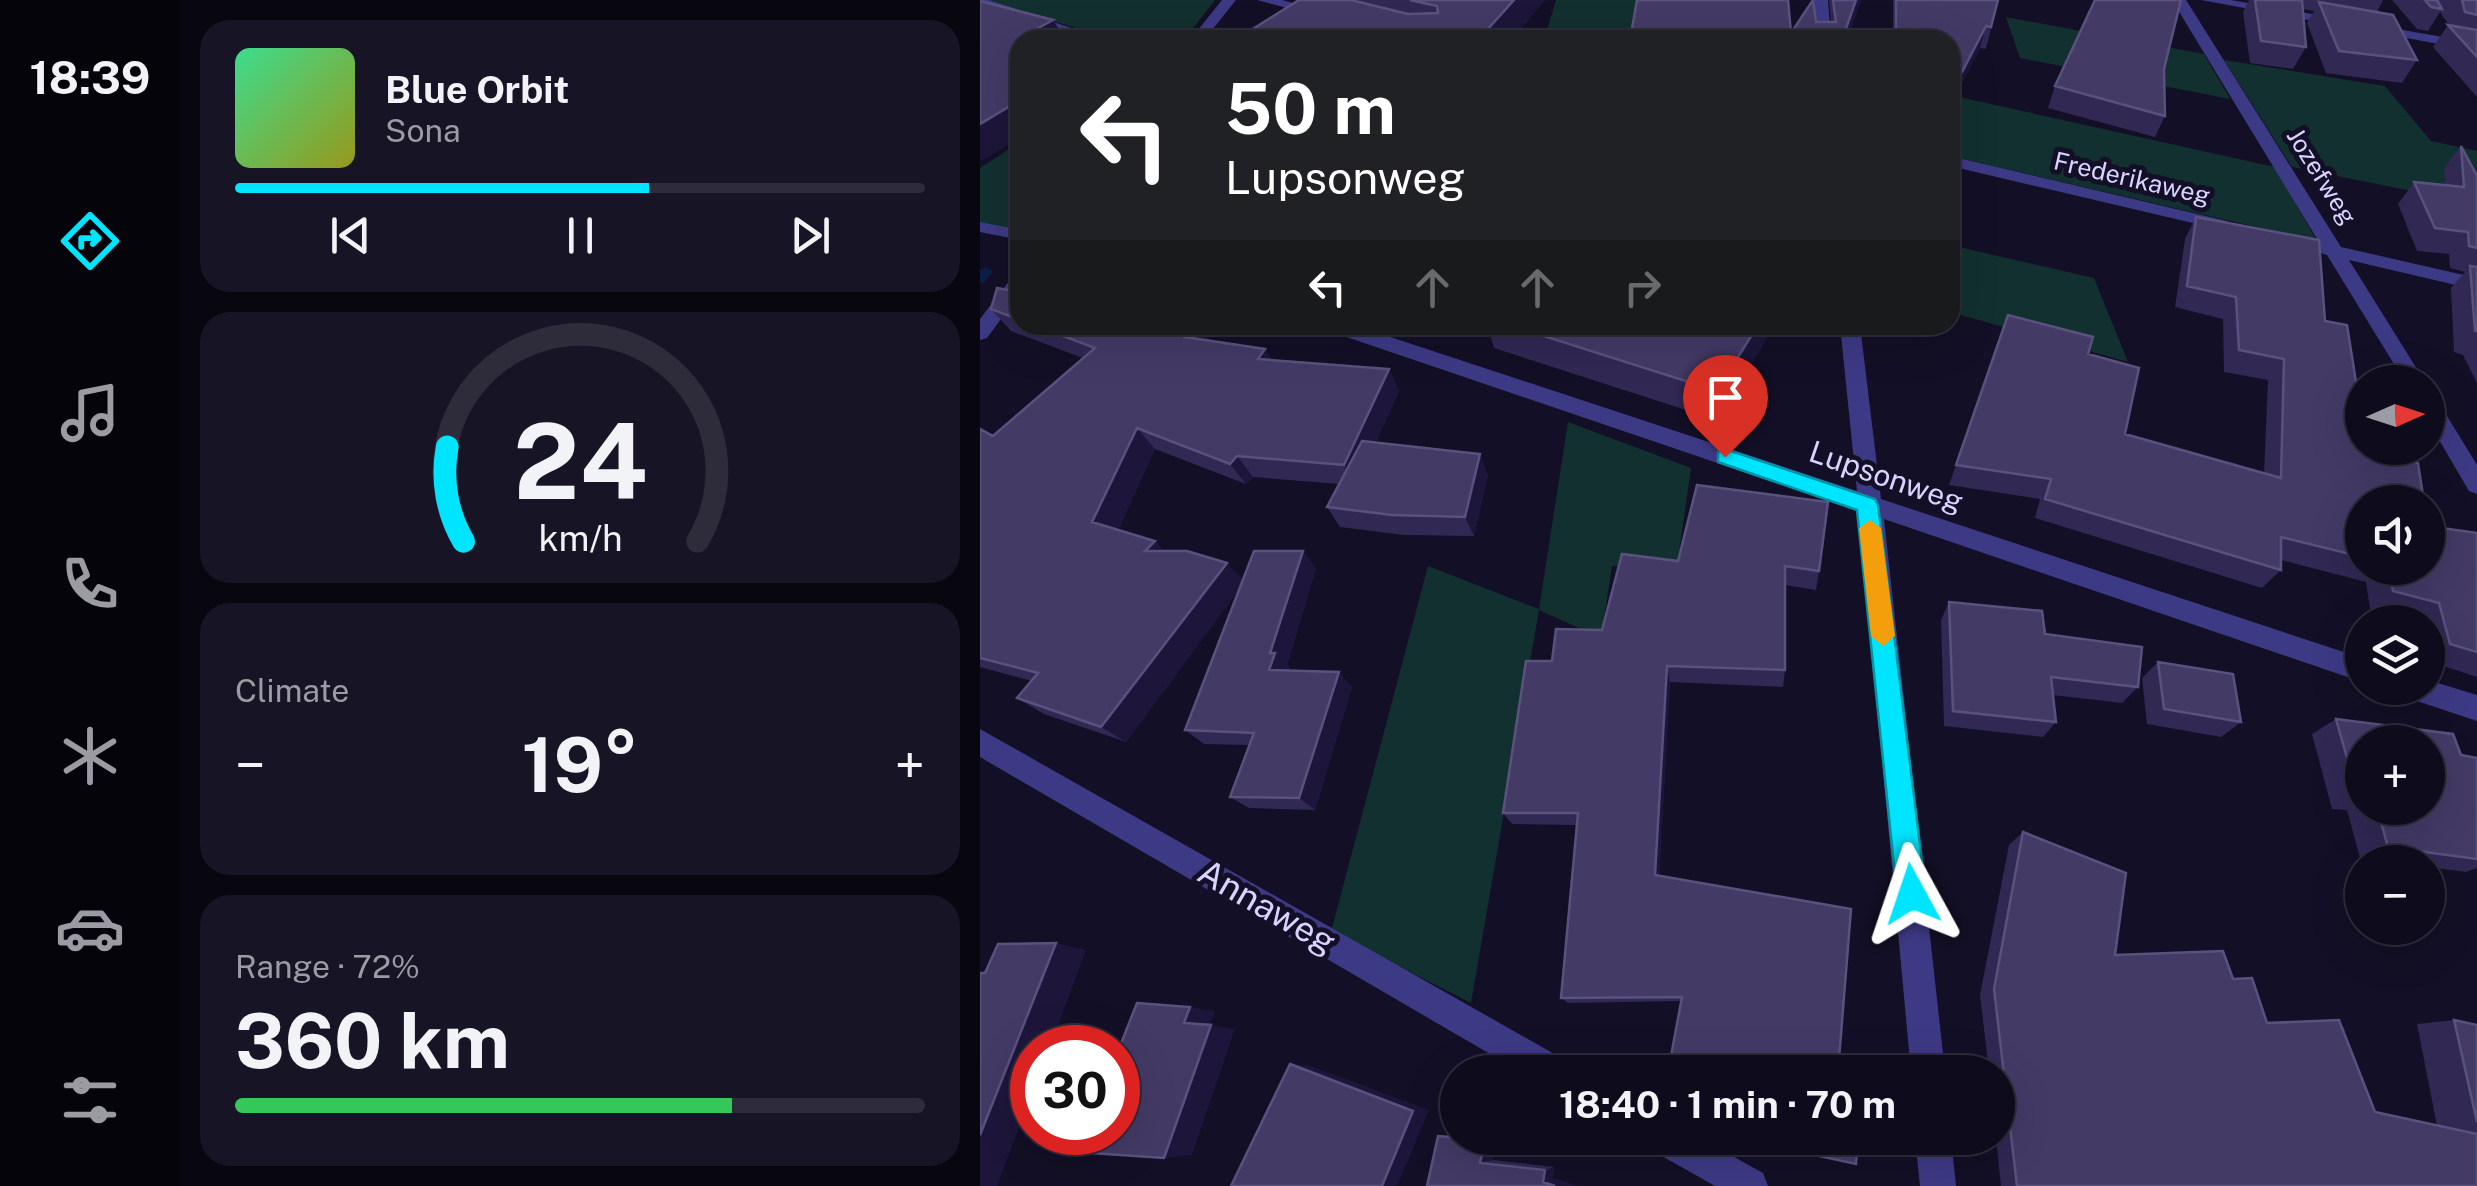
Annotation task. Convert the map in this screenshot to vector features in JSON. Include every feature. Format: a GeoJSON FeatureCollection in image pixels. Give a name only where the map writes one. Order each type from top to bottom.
{"type":"FeatureCollection","features":[{"type":"Feature","properties":{"kind":"street"},"geometry":{"type":"LineString","coordinates":[[1205,30],[1229,0]]}},
{"type":"Feature","properties":{"kind":"street"},"geometry":{"type":"LineString","coordinates":[[1264,0],[1330,15]]}},
{"type":"Feature","properties":{"kind":"street"},"geometry":{"type":"LineString","coordinates":[[1821,0],[1823,30]]}},
{"type":"Feature","properties":{"kind":"street","name":"Jozefweg"},"geometry":{"type":"LineString","coordinates":[[2180,0],[2406,365]]}},
{"type":"Feature","properties":{"kind":"street"},"geometry":{"type":"LineString","coordinates":[[2208,0],[2439,33],[2477,47]]}},
{"type":"Feature","properties":{"kind":"street","name":"Frederikaweg"},"geometry":{"type":"LineString","coordinates":[[1960,162],[2240,230]]}},
{"type":"Feature","properties":{"kind":"street"},"geometry":{"type":"LineString","coordinates":[[2279,238],[2477,284]]}},
{"type":"Feature","properties":{"kind":"street"},"geometry":{"type":"LineString","coordinates":[[980,333],[1010,293]]}},
{"type":"Feature","properties":{"kind":"street","name":"Lupsonweg"},"geometry":{"type":"LineString","coordinates":[[1363,335],[2345,664]]}},
{"type":"Feature","properties":{"kind":"street"},"geometry":{"type":"LineString","coordinates":[[1851,335],[1867,505],[1902,788],[1926,1055]]}},
{"type":"Feature","properties":{"kind":"street"},"geometry":{"type":"LineString","coordinates":[[2445,431],[2477,485]]}},
{"type":"Feature","properties":{"kind":"street"},"geometry":{"type":"LineString","coordinates":[[2445,698],[2477,708]]}},
{"type":"Feature","properties":{"kind":"street","name":"Annaweg"},"geometry":{"type":"LineString","coordinates":[[980,742],[1523,1055]]}},
{"type":"Feature","properties":{"kind":"street"},"geometry":{"type":"LineString","coordinates":[[1696,1155],[1750,1186]]}},
{"type":"Feature","properties":{"kind":"street"},"geometry":{"type":"LineString","coordinates":[[1935,1155],[1938,1186]]}},
{"type":"Feature","properties":{"kind":"lane"},"geometry":{"type":"LineString","coordinates":[[980,1],[1070,30]]}},
{"type":"Feature","properties":{"kind":"lane"},"geometry":{"type":"LineString","coordinates":[[980,227],[1010,233]]}},
{"type":"Feature","properties":{"kind":"green space"},"geometry":{"type":"Polygon","coordinates":[[[985,0],[1215,0],[1191,30],[1082,30],[985,0]]]}},
{"type":"Feature","properties":{"kind":"green space"},"geometry":{"type":"Polygon","coordinates":[[[1556,0],[1640,0],[1634,30],[1547,30],[1556,0]]]}},
{"type":"Feature","properties":{"kind":"green space"},"geometry":{"type":"Polygon","coordinates":[[[2006,17],[2204,54],[2230,99],[2020,58],[2006,17]]]}},
{"type":"Feature","properties":{"kind":"green space"},"geometry":{"type":"Polygon","coordinates":[[[2224,60],[2385,86],[2431,141],[2477,151],[2477,204],[2292,167],[2224,60]]]}},
{"type":"Feature","properties":{"kind":"green space"},"geometry":{"type":"Polygon","coordinates":[[[1960,97],[2275,167],[2317,241],[1960,158],[1960,97]]]}},
{"type":"Feature","properties":{"kind":"green space"},"geometry":{"type":"Polygon","coordinates":[[[1010,148],[1010,234],[980,232],[980,168],[1010,148]]]}},
{"type":"Feature","properties":{"kind":"green space"},"geometry":{"type":"Polygon","coordinates":[[[1960,247],[2094,278],[2128,362],[1960,315],[1960,247]]]}},
{"type":"Feature","properties":{"kind":"green space"},"geometry":{"type":"Polygon","coordinates":[[[1568,422],[1691,468],[1676,573],[1612,566],[1601,638],[1539,610],[1471,1003],[1331,932],[1428,566],[1539,609],[1568,422]]]}},
{"type":"Feature","properties":{"kind":"building"},"geometry":{"type":"Polygon","coordinates":[[[1299,0],[1351,0],[1408,14],[1438,13],[1437,6],[1410,0],[1514,0],[1487,30],[1251,30],[1299,0]]]}},
{"type":"Feature","properties":{"kind":"building"},"geometry":{"type":"Polygon","coordinates":[[[1637,0],[1788,0],[1791,30],[1632,30],[1637,0]]]}},
{"type":"Feature","properties":{"kind":"building"},"geometry":{"type":"Polygon","coordinates":[[[1813,0],[1816,22],[1836,22],[1833,0],[1856,0],[1846,30],[1793,30],[1813,0]]]}},
{"type":"Feature","properties":{"kind":"building"},"geometry":{"type":"Polygon","coordinates":[[[1896,0],[1998,0],[1991,27],[1986,26],[1962,72],[1960,30],[1896,30],[1896,0]]]}},
{"type":"Feature","properties":{"kind":"building"},"geometry":{"type":"Polygon","coordinates":[[[2095,0],[2181,0],[2164,69],[2165,116],[2055,86],[2095,0]]]}},
{"type":"Feature","properties":{"kind":"building"},"geometry":{"type":"Polygon","coordinates":[[[2255,0],[2302,0],[2306,47],[2261,41],[2255,0]]]}},
{"type":"Feature","properties":{"kind":"building"},"geometry":{"type":"Polygon","coordinates":[[[2425,0],[2437,0],[2442,9],[2431,7],[2425,0]]]}},
{"type":"Feature","properties":{"kind":"building"},"geometry":{"type":"Polygon","coordinates":[[[2462,0],[2477,0],[2477,15],[2465,12],[2462,0]]]}},
{"type":"Feature","properties":{"kind":"building"},"geometry":{"type":"Polygon","coordinates":[[[980,1],[1053,20],[1035,30],[1010,30],[1010,106],[980,124],[980,1]]]}},
{"type":"Feature","properties":{"kind":"building"},"geometry":{"type":"Polygon","coordinates":[[[2319,2],[2393,15],[2417,60],[2339,51],[2319,2]]]}},
{"type":"Feature","properties":{"kind":"building"},"geometry":{"type":"Polygon","coordinates":[[[2448,25],[2477,30],[2477,57],[2448,25]]]}},
{"type":"Feature","properties":{"kind":"building"},"geometry":{"type":"Polygon","coordinates":[[[2461,146],[2477,176],[2477,248],[2469,246],[2468,232],[2435,228],[2414,182],[2464,187],[2461,146]]]}},
{"type":"Feature","properties":{"kind":"building"},"geometry":{"type":"Polygon","coordinates":[[[2196,217],[2319,240],[2325,321],[2347,325],[2353,365],[2345,365],[2345,465],[2418,465],[2421,485],[2345,485],[2345,553],[2281,537],[2281,570],[2045,499],[2051,479],[1956,465],[2008,315],[2093,337],[2088,354],[2139,368],[2125,434],[2281,478],[2284,359],[2239,350],[2236,297],[2187,286],[2196,217]]]}},
{"type":"Feature","properties":{"kind":"building"},"geometry":{"type":"Polygon","coordinates":[[[2470,266],[2477,267],[2477,331],[2475,331],[2470,266]]]}},
{"type":"Feature","properties":{"kind":"building"},"geometry":{"type":"Polygon","coordinates":[[[997,288],[1010,290],[1010,316],[991,309],[997,288]]]}},
{"type":"Feature","properties":{"kind":"building"},"geometry":{"type":"Polygon","coordinates":[[[1061,335],[1187,335],[1265,349],[1258,359],[1389,369],[1344,465],[1237,456],[1230,464],[1137,428],[1092,522],[1155,541],[1145,551],[1187,551],[1227,563],[1101,727],[1017,698],[1038,673],[980,658],[980,429],[993,436],[1095,348],[1061,335]]]}},
{"type":"Feature","properties":{"kind":"building"},"geometry":{"type":"Polygon","coordinates":[[[1541,335],[1752,335],[1717,391],[1541,335]]]}},
{"type":"Feature","properties":{"kind":"building"},"geometry":{"type":"Polygon","coordinates":[[[1362,441],[1480,454],[1465,517],[1392,515],[1327,507],[1362,441]]]}},
{"type":"Feature","properties":{"kind":"building"},"geometry":{"type":"Polygon","coordinates":[[[1697,485],[1828,502],[1819,571],[1785,566],[1785,670],[1667,666],[1655,875],[1851,909],[1839,1055],[1671,1055],[1682,997],[1561,998],[1578,813],[1503,813],[1526,661],[1552,661],[1556,629],[1602,630],[1622,554],[1678,561],[1697,485]]]}},
{"type":"Feature","properties":{"kind":"building"},"geometry":{"type":"Polygon","coordinates":[[[2445,528],[2477,533],[2477,652],[2450,644],[2445,605],[2393,591],[2392,585],[2445,585],[2445,528]]]}},
{"type":"Feature","properties":{"kind":"building"},"geometry":{"type":"Polygon","coordinates":[[[1254,551],[1303,551],[1270,653],[1275,653],[1269,670],[1339,672],[1299,798],[1230,797],[1254,733],[1185,730],[1254,551]]]}},
{"type":"Feature","properties":{"kind":"building"},"geometry":{"type":"Polygon","coordinates":[[[1949,602],[2042,611],[2045,634],[2142,647],[2138,687],[2051,677],[2056,722],[1953,711],[1949,602]]]}},
{"type":"Feature","properties":{"kind":"building"},"geometry":{"type":"Polygon","coordinates":[[[2158,662],[2233,674],[2241,722],[2164,709],[2158,662]]]}},
{"type":"Feature","properties":{"kind":"building"},"geometry":{"type":"Polygon","coordinates":[[[2336,719],[2383,725],[2345,725],[2345,751],[2336,719]]]}},
{"type":"Feature","properties":{"kind":"building"},"geometry":{"type":"Polygon","coordinates":[[[2445,733],[2453,734],[2461,755],[2477,758],[2477,859],[2445,855],[2445,845],[2387,845],[2382,825],[2445,825],[2445,733]]]}},
{"type":"Feature","properties":{"kind":"building"},"geometry":{"type":"Polygon","coordinates":[[[2023,832],[2126,873],[2115,955],[2223,951],[2233,979],[2252,978],[2267,1023],[2339,1020],[2375,1112],[2477,1134],[2477,1186],[2017,1186],[2013,1155],[2015,1055],[2002,1055],[1994,989],[2023,832]]]}},
{"type":"Feature","properties":{"kind":"building"},"geometry":{"type":"Polygon","coordinates":[[[1056,943],[1024,1025],[1010,1025],[1010,1059],[980,1135],[980,973],[985,973],[998,944],[1056,943]]]}},
{"type":"Feature","properties":{"kind":"building"},"geometry":{"type":"Polygon","coordinates":[[[1137,1003],[1190,1007],[1184,1023],[1211,1025],[1164,1158],[1120,1155],[1140,1155],[1140,1025],[1128,1025],[1137,1003]]]}},
{"type":"Feature","properties":{"kind":"building"},"geometry":{"type":"Polygon","coordinates":[[[2454,1020],[2477,1025],[2477,1122],[2454,1020]]]}},
{"type":"Feature","properties":{"kind":"building"},"geometry":{"type":"Polygon","coordinates":[[[1290,1064],[1413,1111],[1382,1186],[1231,1186],[1290,1064]]]}},
{"type":"Feature","properties":{"kind":"building"},"geometry":{"type":"Polygon","coordinates":[[[1438,1136],[1440,1155],[1482,1155],[1480,1163],[1545,1170],[1543,1182],[1555,1186],[1427,1186],[1438,1136]]]}},
{"type":"Feature","properties":{"kind":"building"},"geometry":{"type":"Polygon","coordinates":[[[1815,1155],[1857,1155],[1856,1164],[1815,1155]]]}},
{"type":"Feature","properties":{"kind":"waterway"},"geometry":{"type":"LineString","coordinates":[[980,279],[986,271]]}},
{"type":"Feature","properties":{"kind":"slow traffic"},"geometry":{"type":"LineString","coordinates":[[1870,528],[1883,636]]}},
{"type":"Feature","properties":{"kind":"route"},"geometry":{"type":"LineString","coordinates":[[1725,457],[1867,505],[1912,894]]}}]}
